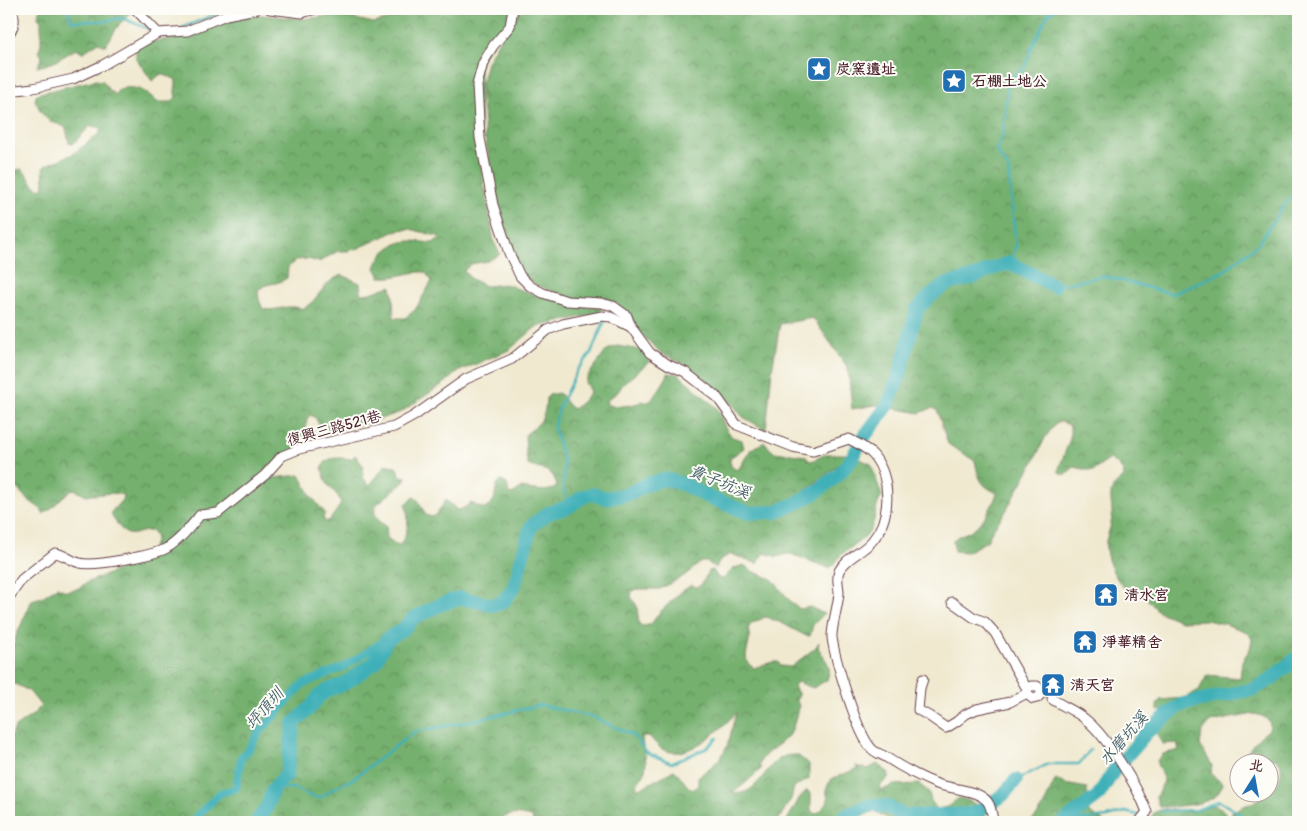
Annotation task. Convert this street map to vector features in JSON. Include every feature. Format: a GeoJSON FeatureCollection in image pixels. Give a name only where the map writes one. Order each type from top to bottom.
{"type":"FeatureCollection","features":[{"type":"Feature","properties":{"kind":"street"},"geometry":{"type":"LineString","coordinates":[[135,9],[158,33]]}},
{"type":"Feature","properties":{"kind":"street"},"geometry":{"type":"LineString","coordinates":[[9,90],[33,88],[74,79],[103,65],[158,33],[187,30],[226,15],[256,9]]}},
{"type":"Feature","properties":{"kind":"street"},"geometry":{"type":"LineString","coordinates":[[270,9],[302,14],[316,9]]}},
{"type":"Feature","properties":{"kind":"street"},"geometry":{"type":"LineString","coordinates":[[364,9],[383,11],[389,9]]}},
{"type":"Feature","properties":{"kind":"street"},"geometry":{"type":"LineString","coordinates":[[513,9],[510,26],[493,46],[483,63],[477,85],[480,138],[493,205],[508,253],[520,276],[530,286],[567,301],[601,303],[613,306],[627,316],[631,326],[650,353],[685,372],[717,397],[737,425],[792,447],[813,452],[849,440],[869,451],[875,458],[885,482],[887,507],[877,535],[843,564],[837,574],[839,592],[832,636],[843,681],[862,734],[871,749],[904,769],[937,784],[977,794],[989,804],[992,822]]}},
{"type":"Feature","properties":{"kind":"street"},"geometry":{"type":"LineString","coordinates":[[9,34],[12,29],[13,13]]}},
{"type":"Feature","properties":{"kind":"street","name":"復興三路521巷"},"geometry":{"type":"LineString","coordinates":[[9,597],[22,579],[55,553],[61,554],[80,564],[91,564],[127,559],[165,549],[178,540],[200,515],[218,513],[266,475],[282,456],[299,449],[394,427],[414,416],[466,379],[512,359],[548,330],[563,324],[602,316],[611,317],[631,326]]}},
{"type":"Feature","properties":{"kind":"street"},"geometry":{"type":"LineString","coordinates":[[923,679],[918,710],[946,728],[966,714],[977,709],[1010,702],[1027,691],[995,633],[984,622],[973,617],[952,602]]}},
{"type":"Feature","properties":{"kind":"street"},"geometry":{"type":"LineString","coordinates":[[1052,699],[1084,718],[1097,730],[1120,762],[1147,812],[1138,822]]}},
{"type":"Feature","properties":{"kind":"green space"},"geometry":{"type":"Polygon","coordinates":[[[40,9],[126,9],[131,14],[120,23],[106,45],[102,45],[99,42],[82,53],[76,49],[54,62],[37,67],[42,57],[39,51],[41,20],[38,17],[40,9]]]}},
{"type":"Feature","properties":{"kind":"green space"},"geometry":{"type":"Polygon","coordinates":[[[427,9],[510,9],[508,24],[496,36],[480,63],[480,159],[494,242],[500,254],[488,261],[471,264],[464,271],[471,279],[485,286],[508,285],[558,301],[601,308],[600,313],[536,327],[509,350],[457,372],[446,382],[401,412],[374,421],[323,432],[315,417],[310,415],[307,419],[305,435],[301,446],[283,457],[263,479],[300,475],[311,496],[325,513],[323,517],[325,522],[330,520],[341,504],[338,496],[328,484],[322,470],[326,462],[333,458],[351,459],[355,455],[364,467],[363,477],[369,485],[386,464],[396,467],[401,476],[406,477],[404,482],[376,505],[375,514],[378,520],[386,526],[387,538],[400,545],[408,526],[406,504],[414,497],[418,500],[426,515],[432,517],[436,515],[446,500],[457,510],[471,503],[481,508],[486,508],[494,500],[497,484],[501,481],[506,483],[508,493],[512,495],[520,488],[553,489],[557,487],[550,473],[528,465],[525,435],[541,420],[545,411],[546,398],[549,395],[559,393],[573,409],[582,402],[590,392],[585,382],[587,377],[607,350],[617,346],[641,350],[649,362],[623,384],[618,392],[608,399],[606,404],[624,406],[642,401],[649,402],[666,379],[668,373],[678,374],[717,408],[725,427],[732,437],[742,440],[744,448],[730,458],[731,466],[738,470],[751,449],[765,442],[775,452],[806,456],[808,460],[812,461],[826,454],[852,454],[795,499],[809,495],[856,457],[871,464],[882,496],[870,531],[858,543],[840,556],[829,568],[791,554],[775,558],[776,556],[763,553],[758,564],[731,554],[721,559],[716,568],[707,562],[701,562],[684,576],[660,589],[638,589],[632,591],[631,597],[637,606],[639,625],[645,626],[651,624],[660,612],[682,591],[692,585],[696,587],[701,585],[709,571],[713,570],[718,578],[723,579],[734,568],[744,565],[752,571],[772,579],[791,602],[800,609],[810,607],[824,614],[813,625],[810,636],[765,617],[751,624],[748,629],[749,641],[746,656],[749,664],[754,668],[772,662],[778,662],[781,666],[791,667],[816,647],[819,642],[818,647],[829,666],[827,680],[813,688],[797,682],[794,686],[799,695],[797,699],[793,698],[799,706],[790,733],[761,760],[759,765],[761,769],[741,787],[732,792],[741,793],[748,790],[755,786],[778,760],[785,756],[797,755],[809,764],[809,779],[794,787],[791,799],[777,822],[533,822],[532,817],[510,815],[499,822],[9,822],[9,739],[15,727],[34,714],[41,706],[29,691],[13,683],[10,677],[9,645],[14,644],[32,600],[42,597],[57,587],[66,591],[77,589],[88,582],[146,559],[151,554],[156,538],[152,531],[134,534],[127,533],[115,521],[111,512],[122,500],[123,495],[110,493],[85,495],[75,489],[66,494],[43,514],[41,509],[28,500],[9,480],[9,172],[21,169],[35,186],[42,189],[44,185],[43,168],[46,165],[73,154],[99,134],[101,130],[98,127],[90,126],[73,144],[69,143],[66,128],[45,117],[35,100],[36,96],[40,93],[95,80],[103,81],[115,95],[119,89],[135,88],[149,94],[157,102],[171,102],[176,97],[175,79],[161,74],[152,81],[136,58],[136,44],[170,39],[254,14],[302,19],[337,15],[374,23],[427,9]],[[410,229],[398,230],[359,248],[338,251],[319,262],[308,259],[296,260],[288,267],[287,278],[266,285],[258,290],[259,300],[263,309],[297,307],[303,309],[314,300],[325,286],[342,275],[360,283],[361,294],[391,286],[394,318],[405,318],[415,310],[432,281],[425,272],[380,277],[375,268],[384,252],[394,245],[412,241],[433,243],[441,237],[410,229]],[[737,713],[704,741],[685,751],[667,751],[659,747],[649,736],[642,737],[646,766],[636,788],[643,787],[674,770],[687,786],[693,790],[698,785],[698,777],[714,764],[725,750],[737,713]]]}},
{"type":"Feature","properties":{"kind":"green space"},"geometry":{"type":"Polygon","coordinates":[[[516,9],[1298,9],[1298,822],[1231,822],[1230,814],[1249,804],[1280,804],[1280,754],[1246,754],[1270,726],[1268,720],[1254,714],[1210,722],[1202,732],[1200,745],[1212,765],[1211,774],[1222,783],[1220,791],[1214,797],[1197,804],[1159,807],[1156,797],[1164,781],[1156,761],[1163,754],[1179,750],[1177,743],[1162,744],[1156,732],[1174,718],[1175,715],[1157,710],[1157,705],[1160,700],[1184,698],[1199,690],[1207,675],[1240,678],[1242,661],[1250,649],[1252,639],[1247,632],[1225,624],[1206,620],[1181,621],[1159,612],[1137,588],[1123,587],[1110,566],[1106,547],[1112,518],[1112,491],[1124,477],[1120,467],[1110,459],[1093,471],[1074,467],[1066,474],[1061,474],[1058,471],[1070,439],[1070,426],[1061,421],[1055,424],[1045,438],[1006,511],[987,541],[967,552],[954,551],[953,541],[956,537],[970,531],[979,524],[990,510],[997,493],[981,481],[975,461],[948,444],[937,410],[932,408],[920,413],[876,405],[852,409],[848,368],[813,318],[780,324],[772,370],[766,430],[743,417],[726,397],[688,366],[660,352],[638,331],[629,316],[617,303],[574,299],[536,285],[523,275],[509,243],[500,208],[485,139],[481,85],[487,62],[516,9]]]}},
{"type":"Feature","properties":{"kind":"green space"},"geometry":{"type":"Polygon","coordinates":[[[877,764],[889,773],[888,778],[880,786],[880,791],[894,785],[919,784],[929,792],[931,801],[937,809],[947,807],[959,798],[964,799],[980,809],[987,822],[903,822],[888,819],[872,812],[853,822],[786,822],[799,799],[807,790],[811,794],[811,810],[814,814],[827,804],[826,789],[831,779],[859,768],[855,766],[868,769],[877,764]]]}},
{"type":"Feature","properties":{"kind":"green space"},"geometry":{"type":"Polygon","coordinates":[[[1056,779],[1065,784],[1087,788],[1088,812],[1104,822],[1029,822],[1039,813],[1056,779]]]}},
{"type":"Feature","properties":{"kind":"green space"},"geometry":{"type":"Polygon","coordinates":[[[1215,805],[1226,813],[1226,822],[1147,822],[1155,812],[1164,809],[1191,811],[1215,805]]]}},
{"type":"Feature","properties":{"kind":"waterway"},"geometry":{"type":"LineString","coordinates":[[68,9],[71,21],[105,21],[122,18],[149,29]]}},
{"type":"Feature","properties":{"kind":"waterway"},"geometry":{"type":"LineString","coordinates":[[1010,263],[1016,246],[1008,168],[996,151],[1003,133],[1008,81],[1025,67],[1047,16],[1054,9]]}},
{"type":"Feature","properties":{"kind":"waterway"},"geometry":{"type":"LineString","coordinates":[[182,28],[216,14]]}},
{"type":"Feature","properties":{"kind":"waterway","name":"貴子坑溪"},"geometry":{"type":"LineString","coordinates":[[1054,286],[1103,276],[1173,294],[1224,271],[1258,244],[1283,207],[1298,190]]}},
{"type":"Feature","properties":{"kind":"waterway","name":"貴子坑溪"},"geometry":{"type":"LineString","coordinates":[[256,822],[266,809],[273,789],[287,774],[294,723],[312,706],[319,696],[330,689],[344,684],[375,662],[387,639],[403,629],[414,618],[442,604],[460,598],[494,605],[503,602],[514,587],[531,526],[548,513],[568,507],[584,496],[593,494],[606,498],[628,494],[647,484],[666,479],[685,485],[710,498],[749,513],[776,512],[795,504],[815,493],[839,474],[888,405],[900,374],[917,309],[930,296],[947,284],[972,278],[1010,263],[1054,286]]}},
{"type":"Feature","properties":{"kind":"waterway"},"geometry":{"type":"LineString","coordinates":[[568,507],[563,487],[564,464],[554,427],[560,405],[578,369],[590,355],[605,320]]}},
{"type":"Feature","properties":{"kind":"waterway","name":"坪頂圳"},"geometry":{"type":"LineString","coordinates":[[193,822],[219,794],[236,788],[241,758],[258,734],[303,684],[344,667],[387,639]]}},
{"type":"Feature","properties":{"kind":"waterway","name":"水磨坑溪"},"geometry":{"type":"LineString","coordinates":[[1064,822],[1098,796],[1113,772],[1147,732],[1174,710],[1183,704],[1254,689],[1271,679],[1298,657]]}},
{"type":"Feature","properties":{"kind":"waterway"},"geometry":{"type":"LineString","coordinates":[[273,789],[293,788],[310,796],[320,798],[334,788],[353,779],[414,732],[541,705],[596,718],[634,736],[647,753],[672,763],[707,748],[717,738]]}},
{"type":"Feature","properties":{"kind":"waterway"},"geometry":{"type":"LineString","coordinates":[[1016,780],[1048,764],[1079,764],[1090,750]]}},
{"type":"Feature","properties":{"kind":"waterway"},"geometry":{"type":"LineString","coordinates":[[838,822],[847,815],[871,805],[888,807],[904,816],[971,814],[1003,795],[1016,780]]}},
{"type":"Feature","properties":{"kind":"waterway"},"geometry":{"type":"LineString","coordinates":[[1161,811],[1197,810],[1219,801],[1242,815],[1244,822]]}},
{"type":"Feature","properties":{"kind":"waterway"},"geometry":{"type":"LineString","coordinates":[[1071,817],[1081,820],[1107,817],[1125,812],[1138,815]]}},
{"type":"Feature","properties":{"kind":"place","name":"炭窯遺址"},"geometry":{"type":"Point","coordinates":[819,69]}},
{"type":"Feature","properties":{"kind":"place","name":"石棚土地公"},"geometry":{"type":"Point","coordinates":[954,81]}},
{"type":"Feature","properties":{"kind":"place","name":"清水宮"},"geometry":{"type":"Point","coordinates":[1106,595]}},
{"type":"Feature","properties":{"kind":"place","name":"淨華精舍"},"geometry":{"type":"Point","coordinates":[1085,642]}},
{"type":"Feature","properties":{"kind":"place","name":"清天宮"},"geometry":{"type":"Point","coordinates":[1053,685]}}]}
